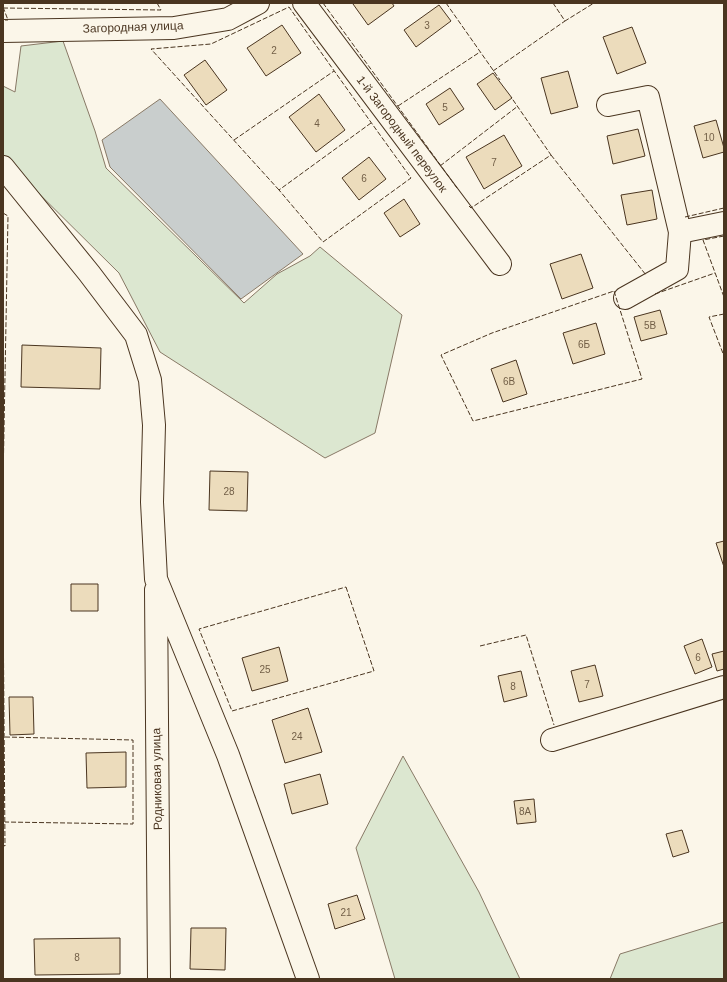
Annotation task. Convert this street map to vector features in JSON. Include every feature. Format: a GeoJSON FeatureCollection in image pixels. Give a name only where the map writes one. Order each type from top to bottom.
{"type":"FeatureCollection","features":[{"type":"Feature","properties":{"kind":"street","name":"Загородная улица"},"geometry":{"type":"LineString","coordinates":[[3,30],[174,28],[228,18],[258,3]]}},
{"type":"Feature","properties":{"kind":"street","name":"1-й Загородный переулок"},"geometry":{"type":"LineString","coordinates":[[304,3],[500,264]]}},
{"type":"Feature","properties":{"kind":"street"},"geometry":{"type":"LineString","coordinates":[[608,105],[648,97],[680,232],[677,269],[625,298]]}},
{"type":"Feature","properties":{"kind":"street","name":"Родниковая улица"},"geometry":{"type":"LineString","coordinates":[[3,168],[89,273],[136,335],[150,380],[154,425],[152,502],[156,579],[159,979]]}},
{"type":"Feature","properties":{"kind":"street"},"geometry":{"type":"LineString","coordinates":[[680,232],[724,223]]}},
{"type":"Feature","properties":{"kind":"street"},"geometry":{"type":"LineString","coordinates":[[156,579],[228,755],[308,979]]}},
{"type":"Feature","properties":{"kind":"street"},"geometry":{"type":"LineString","coordinates":[[552,740],[724,687]]}},
{"type":"Feature","properties":{"kind":"green space"},"geometry":{"type":"Polygon","coordinates":[[[63,41],[95,131],[106,168],[244,303],[277,274],[310,256],[320,247],[402,315],[375,433],[325,458],[160,352],[119,273],[3,158],[3,86],[15,92],[21,46],[63,41]]]}},
{"type":"Feature","properties":{"kind":"green space"},"geometry":{"type":"Polygon","coordinates":[[[403,756],[479,892],[520,979],[395,979],[356,848],[403,756]]]}},
{"type":"Feature","properties":{"kind":"green space"},"geometry":{"type":"Polygon","coordinates":[[[724,922],[724,979],[610,979],[620,954],[724,922]]]}},
{"type":"Feature","properties":{"kind":"shaded area"},"geometry":{"type":"Polygon","coordinates":[[[160,99],[303,254],[241,299],[110,167],[102,140],[160,99]]]}},
{"type":"Feature","properties":{"kind":"building"},"geometry":{"type":"Polygon","coordinates":[[[392,3],[394,6],[368,25],[353,4],[392,3]]]}},
{"type":"Feature","properties":{"kind":"building"},"geometry":{"type":"Polygon","coordinates":[[[439,5],[451,21],[416,47],[404,30],[439,5]]]}},
{"type":"Feature","properties":{"kind":"building"},"geometry":{"type":"Polygon","coordinates":[[[282,25],[301,53],[266,76],[247,48],[282,25]]]}},
{"type":"Feature","properties":{"kind":"building"},"geometry":{"type":"Polygon","coordinates":[[[632,27],[646,63],[617,74],[603,37],[632,27]]]}},
{"type":"Feature","properties":{"kind":"building"},"geometry":{"type":"Polygon","coordinates":[[[205,60],[227,90],[206,105],[184,75],[205,60]]]}},
{"type":"Feature","properties":{"kind":"building"},"geometry":{"type":"Polygon","coordinates":[[[568,71],[578,107],[551,114],[541,78],[568,71]]]}},
{"type":"Feature","properties":{"kind":"building"},"geometry":{"type":"Polygon","coordinates":[[[493,73],[512,98],[495,110],[477,84],[493,73]]]}},
{"type":"Feature","properties":{"kind":"building"},"geometry":{"type":"Polygon","coordinates":[[[450,88],[464,109],[439,125],[426,104],[450,88]]]}},
{"type":"Feature","properties":{"kind":"building"},"geometry":{"type":"Polygon","coordinates":[[[319,94],[345,130],[316,152],[289,117],[319,94]]]}},
{"type":"Feature","properties":{"kind":"building"},"geometry":{"type":"Polygon","coordinates":[[[716,120],[724,152],[703,158],[694,126],[716,120]]]}},
{"type":"Feature","properties":{"kind":"building"},"geometry":{"type":"Polygon","coordinates":[[[638,129],[645,156],[613,164],[607,136],[638,129]]]}},
{"type":"Feature","properties":{"kind":"building"},"geometry":{"type":"Polygon","coordinates":[[[504,135],[522,166],[484,189],[466,157],[504,135]]]}},
{"type":"Feature","properties":{"kind":"building"},"geometry":{"type":"Polygon","coordinates":[[[369,157],[386,179],[359,200],[342,178],[369,157]]]}},
{"type":"Feature","properties":{"kind":"building"},"geometry":{"type":"Polygon","coordinates":[[[652,190],[657,219],[627,225],[621,195],[652,190]]]}},
{"type":"Feature","properties":{"kind":"building"},"geometry":{"type":"Polygon","coordinates":[[[404,199],[420,224],[400,237],[384,213],[404,199]]]}},
{"type":"Feature","properties":{"kind":"building"},"geometry":{"type":"Polygon","coordinates":[[[581,254],[593,288],[562,299],[550,264],[581,254]]]}},
{"type":"Feature","properties":{"kind":"building"},"geometry":{"type":"Polygon","coordinates":[[[660,310],[667,334],[641,341],[634,317],[660,310]]]}},
{"type":"Feature","properties":{"kind":"building"},"geometry":{"type":"Polygon","coordinates":[[[596,323],[605,354],[573,364],[563,333],[596,323]]]}},
{"type":"Feature","properties":{"kind":"building"},"geometry":{"type":"Polygon","coordinates":[[[22,345],[101,348],[100,389],[21,387],[22,345]]]}},
{"type":"Feature","properties":{"kind":"building"},"geometry":{"type":"Polygon","coordinates":[[[516,360],[527,394],[503,402],[491,369],[516,360]]]}},
{"type":"Feature","properties":{"kind":"building"},"geometry":{"type":"Polygon","coordinates":[[[210,471],[248,472],[247,511],[209,510],[210,471]]]}},
{"type":"Feature","properties":{"kind":"building"},"geometry":{"type":"Polygon","coordinates":[[[724,541],[724,567],[716,543],[724,541]]]}},
{"type":"Feature","properties":{"kind":"building"},"geometry":{"type":"Polygon","coordinates":[[[71,584],[98,584],[98,611],[71,611],[71,584]]]}},
{"type":"Feature","properties":{"kind":"building"},"geometry":{"type":"Polygon","coordinates":[[[702,639],[712,667],[695,674],[684,646],[702,639]]]}},
{"type":"Feature","properties":{"kind":"building"},"geometry":{"type":"Polygon","coordinates":[[[279,647],[288,681],[252,691],[242,658],[279,647]]]}},
{"type":"Feature","properties":{"kind":"building"},"geometry":{"type":"Polygon","coordinates":[[[724,651],[724,669],[717,671],[712,654],[724,651]]]}},
{"type":"Feature","properties":{"kind":"building"},"geometry":{"type":"Polygon","coordinates":[[[595,665],[603,696],[579,702],[571,671],[595,665]]]}},
{"type":"Feature","properties":{"kind":"building"},"geometry":{"type":"Polygon","coordinates":[[[521,671],[527,696],[504,702],[498,676],[521,671]]]}},
{"type":"Feature","properties":{"kind":"building"},"geometry":{"type":"Polygon","coordinates":[[[9,697],[33,697],[34,734],[10,735],[9,697]]]}},
{"type":"Feature","properties":{"kind":"building"},"geometry":{"type":"Polygon","coordinates":[[[308,708],[322,752],[285,763],[272,720],[308,708]]]}},
{"type":"Feature","properties":{"kind":"building"},"geometry":{"type":"Polygon","coordinates":[[[126,752],[126,787],[87,788],[86,753],[126,752]]]}},
{"type":"Feature","properties":{"kind":"building"},"geometry":{"type":"Polygon","coordinates":[[[320,774],[328,804],[292,814],[284,784],[320,774]]]}},
{"type":"Feature","properties":{"kind":"building"},"geometry":{"type":"Polygon","coordinates":[[[534,799],[536,822],[517,824],[514,801],[534,799]]]}},
{"type":"Feature","properties":{"kind":"building"},"geometry":{"type":"Polygon","coordinates":[[[682,830],[689,852],[673,857],[666,834],[682,830]]]}},
{"type":"Feature","properties":{"kind":"building"},"geometry":{"type":"Polygon","coordinates":[[[357,895],[365,919],[335,929],[328,904],[357,895]]]}},
{"type":"Feature","properties":{"kind":"building"},"geometry":{"type":"Polygon","coordinates":[[[191,928],[226,928],[225,970],[190,969],[191,928]]]}},
{"type":"Feature","properties":{"kind":"building"},"geometry":{"type":"Polygon","coordinates":[[[120,938],[120,974],[35,975],[34,939],[120,938]]]}},
{"type":"Feature","properties":{"kind":"fence"},"geometry":{"type":"LineString","coordinates":[[157,3],[161,10]]}},
{"type":"Feature","properties":{"kind":"fence"},"geometry":{"type":"LineString","coordinates":[[323,3],[457,188]]}},
{"type":"Feature","properties":{"kind":"fence"},"geometry":{"type":"LineString","coordinates":[[446,3],[500,80]]}},
{"type":"Feature","properties":{"kind":"fence"},"geometry":{"type":"LineString","coordinates":[[553,3],[565,21],[594,3]]}},
{"type":"Feature","properties":{"kind":"fence"},"geometry":{"type":"LineString","coordinates":[[3,7],[8,20],[5,20]]}},
{"type":"Feature","properties":{"kind":"fence"},"geometry":{"type":"LineString","coordinates":[[279,190],[151,49],[211,44],[289,7],[411,178],[323,242],[279,190],[371,123]]}},
{"type":"Feature","properties":{"kind":"fence"},"geometry":{"type":"LineString","coordinates":[[3,8],[161,10]]}},
{"type":"Feature","properties":{"kind":"fence"},"geometry":{"type":"LineString","coordinates":[[493,71],[565,21]]}},
{"type":"Feature","properties":{"kind":"fence"},"geometry":{"type":"LineString","coordinates":[[398,106],[480,52]]}},
{"type":"Feature","properties":{"kind":"fence"},"geometry":{"type":"LineString","coordinates":[[234,140],[334,71]]}},
{"type":"Feature","properties":{"kind":"fence"},"geometry":{"type":"LineString","coordinates":[[469,206],[471,208],[551,155],[511,97]]}},
{"type":"Feature","properties":{"kind":"fence"},"geometry":{"type":"LineString","coordinates":[[440,166],[518,106]]}},
{"type":"Feature","properties":{"kind":"fence"},"geometry":{"type":"LineString","coordinates":[[551,155],[646,275]]}},
{"type":"Feature","properties":{"kind":"fence"},"geometry":{"type":"LineString","coordinates":[[685,217],[724,208]]}},
{"type":"Feature","properties":{"kind":"fence"},"geometry":{"type":"LineString","coordinates":[[3,213],[8,216],[3,483]]}},
{"type":"Feature","properties":{"kind":"fence"},"geometry":{"type":"LineString","coordinates":[[724,236],[703,240],[724,297]]}},
{"type":"Feature","properties":{"kind":"fence"},"geometry":{"type":"LineString","coordinates":[[655,294],[715,273]]}},
{"type":"Feature","properties":{"kind":"fence"},"geometry":{"type":"LineString","coordinates":[[614,291],[642,379],[473,421],[441,355],[492,333],[614,291]]}},
{"type":"Feature","properties":{"kind":"fence"},"geometry":{"type":"LineString","coordinates":[[724,314],[709,317],[724,356]]}},
{"type":"Feature","properties":{"kind":"fence"},"geometry":{"type":"LineString","coordinates":[[346,587],[374,671],[232,711],[199,629],[346,587]]}},
{"type":"Feature","properties":{"kind":"fence"},"geometry":{"type":"LineString","coordinates":[[3,593],[5,846],[3,845]]}},
{"type":"Feature","properties":{"kind":"fence"},"geometry":{"type":"LineString","coordinates":[[480,646],[526,635],[554,725]]}},
{"type":"Feature","properties":{"kind":"fence"},"geometry":{"type":"LineString","coordinates":[[5,737],[133,740],[133,824],[5,822]]}}]}
